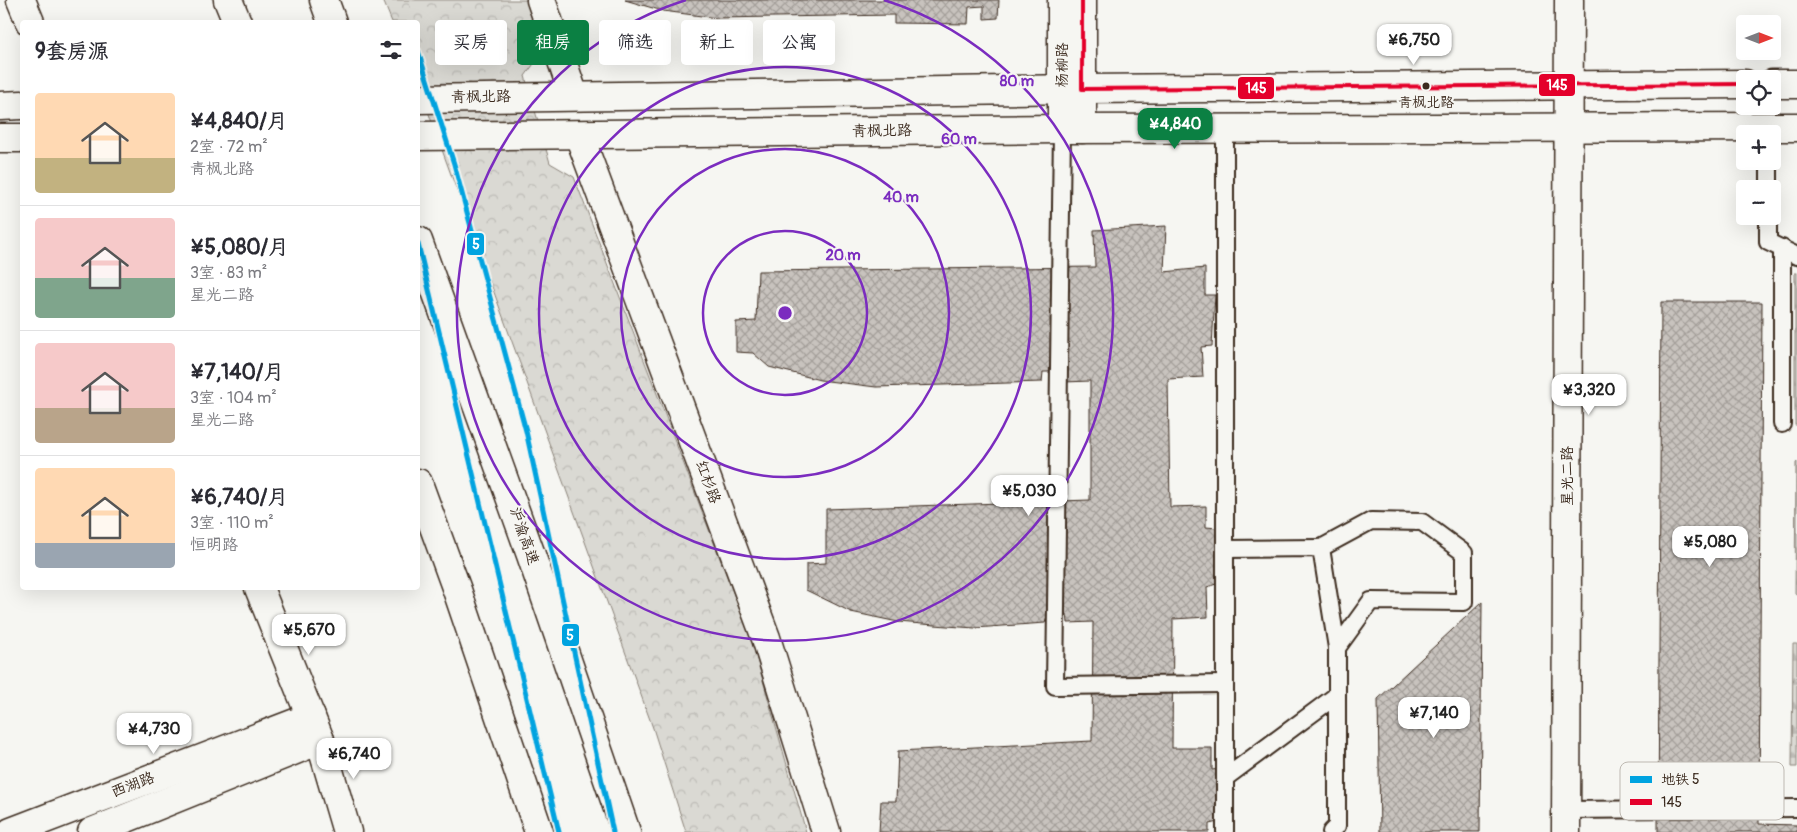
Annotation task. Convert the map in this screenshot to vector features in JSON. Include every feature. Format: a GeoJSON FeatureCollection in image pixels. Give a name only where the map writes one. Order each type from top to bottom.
{"type":"FeatureCollection","features":[{"type":"Feature","properties":{"kind":"main road"},"geometry":{"type":"LineString","coordinates":[[21,0],[29,20]]}},
{"type":"Feature","properties":{"kind":"main road"},"geometry":{"type":"LineString","coordinates":[[228,0],[236,20]]}},
{"type":"Feature","properties":{"kind":"main road"},"geometry":{"type":"LineString","coordinates":[[324,0],[331,20]]}},
{"type":"Feature","properties":{"kind":"main road"},"geometry":{"type":"LineString","coordinates":[[541,0],[574,96]]}},
{"type":"Feature","properties":{"kind":"main road","name":"杨柳路"},"geometry":{"type":"LineString","coordinates":[[1062,0],[1072,89],[1072,129]]}},
{"type":"Feature","properties":{"kind":"main road","name":"杨柳路"},"geometry":{"type":"LineString","coordinates":[[1072,89],[1082,0]]}},
{"type":"Feature","properties":{"kind":"main road","name":"星光二路"},"geometry":{"type":"LineString","coordinates":[[1566,821],[1569,0]]}},
{"type":"Feature","properties":{"kind":"main road","name":"青枫北路"},"geometry":{"type":"LineString","coordinates":[[420,98],[1072,89],[1736,84]]}},
{"type":"Feature","properties":{"kind":"main road"},"geometry":{"type":"LineString","coordinates":[[1781,84],[1797,84]]}},
{"type":"Feature","properties":{"kind":"main road"},"geometry":{"type":"LineString","coordinates":[[0,106],[20,105]]}},
{"type":"Feature","properties":{"kind":"main road","name":"青枫北路"},"geometry":{"type":"LineString","coordinates":[[1781,129],[1797,127]]}},
{"type":"Feature","properties":{"kind":"main road","name":"青枫北路"},"geometry":{"type":"LineString","coordinates":[[420,136],[1072,129],[1569,128],[1736,131]]}},
{"type":"Feature","properties":{"kind":"main road","name":"红杉路"},"geometry":{"type":"LineString","coordinates":[[566,135],[766,638],[826,832]]}},
{"type":"Feature","properties":{"kind":"main road"},"geometry":{"type":"LineString","coordinates":[[0,138],[20,138]]}},
{"type":"Feature","properties":{"kind":"main road","name":"沪渝高速"},"geometry":{"type":"LineString","coordinates":[[420,247],[531,555],[626,832]]}},
{"type":"Feature","properties":{"kind":"main road"},"geometry":{"type":"LineString","coordinates":[[420,488],[457,590],[538,832]]}},
{"type":"Feature","properties":{"kind":"main road"},"geometry":{"type":"LineString","coordinates":[[260,590],[316,729],[347,832]]}},
{"type":"Feature","properties":{"kind":"main road","name":"西湖路"},"geometry":{"type":"LineString","coordinates":[[11,832],[316,729]]}},
{"type":"Feature","properties":{"kind":"main road","name":"西湖路"},"geometry":{"type":"LineString","coordinates":[[92,832],[316,729]]}},
{"type":"Feature","properties":{"kind":"lane"},"geometry":{"type":"LineString","coordinates":[[1072,129],[1055,686],[1226,684]]}},
{"type":"Feature","properties":{"kind":"lane"},"geometry":{"type":"LineString","coordinates":[[1224,129],[1226,832]]}},
{"type":"Feature","properties":{"kind":"lane"},"geometry":{"type":"LineString","coordinates":[[1768,225],[1768,242],[1797,256]]}},
{"type":"Feature","properties":{"kind":"lane"},"geometry":{"type":"LineString","coordinates":[[1782,248],[1782,424]]}},
{"type":"Feature","properties":{"kind":"lane"},"geometry":{"type":"LineString","coordinates":[[1226,549],[1321,548],[1371,520],[1422,522],[1464,553],[1464,602],[1371,602],[1337,648]]}},
{"type":"Feature","properties":{"kind":"lane"},"geometry":{"type":"LineString","coordinates":[[1321,548],[1337,648],[1337,826],[1330,832]]}},
{"type":"Feature","properties":{"kind":"lane"},"geometry":{"type":"LineString","coordinates":[[1226,778],[1337,696]]}},
{"type":"Feature","properties":{"kind":"lane"},"geometry":{"type":"LineString","coordinates":[[1784,809],[1797,808]]}},
{"type":"Feature","properties":{"kind":"lane"},"geometry":{"type":"LineString","coordinates":[[1566,821],[1620,818]]}},
{"type":"Feature","properties":{"kind":"green space"},"geometry":{"type":"Polygon","coordinates":[[[383,0],[526,0],[533,20],[517,20],[517,65],[533,65],[525,76],[550,163],[574,177],[752,642],[806,832],[686,832],[653,728],[420,89],[420,20],[391,20],[383,0]]]}},
{"type":"Feature","properties":{"kind":"green space"},"geometry":{"type":"Polygon","coordinates":[[[1795,273],[1797,273],[1797,425],[1795,425],[1795,273]]]}},
{"type":"Feature","properties":{"kind":"green space"},"geometry":{"type":"Polygon","coordinates":[[[1796,463],[1797,594],[1795,594],[1796,463]]]}},
{"type":"Feature","properties":{"kind":"green space"},"geometry":{"type":"Polygon","coordinates":[[[1793,644],[1797,644],[1797,767],[1792,767],[1793,644]]]}},
{"type":"Feature","properties":{"kind":"building"},"geometry":{"type":"Polygon","coordinates":[[[625,0],[999,0],[998,18],[984,19],[984,6],[969,7],[968,24],[894,23],[894,15],[717,18],[663,11],[625,0]]]}},
{"type":"Feature","properties":{"kind":"building"},"geometry":{"type":"Polygon","coordinates":[[[1166,226],[1164,272],[1205,268],[1205,295],[1215,295],[1212,346],[1201,347],[1203,377],[1168,379],[1170,507],[1206,506],[1206,527],[1217,528],[1216,584],[1207,587],[1208,617],[1173,619],[1172,748],[1212,748],[1212,770],[1220,769],[1218,822],[1209,824],[1209,832],[879,832],[881,801],[896,801],[898,751],[1092,741],[1093,622],[1068,623],[1067,614],[1048,614],[1045,623],[975,628],[898,622],[851,612],[806,590],[806,564],[826,563],[826,509],[1090,500],[1090,381],[1064,382],[1064,372],[1043,372],[1042,382],[876,387],[820,380],[769,367],[753,353],[736,352],[736,322],[756,321],[758,271],[1095,267],[1094,230],[1166,226]]]}},
{"type":"Feature","properties":{"kind":"building"},"geometry":{"type":"Polygon","coordinates":[[[1661,302],[1762,302],[1759,762],[1658,762],[1661,302]]]}},
{"type":"Feature","properties":{"kind":"building"},"geometry":{"type":"Polygon","coordinates":[[[1482,602],[1480,832],[1380,832],[1378,699],[1482,602]]]}},
{"type":"Feature","properties":{"kind":"building"},"geometry":{"type":"Polygon","coordinates":[[[1658,820],[1759,820],[1759,824],[1797,825],[1797,832],[1658,832],[1658,820]]]}},
{"type":"Feature","properties":{"kind":"metro line","name":"5"},"geometry":{"type":"LineString","coordinates":[[420,57],[454,164],[526,431],[613,832]]}},
{"type":"Feature","properties":{"kind":"metro line","name":"5"},"geometry":{"type":"LineString","coordinates":[[420,252],[559,832]]}},
{"type":"Feature","properties":{"kind":"transit line","name":"145"},"geometry":{"type":"LineString","coordinates":[[1082,0],[1082,89],[1736,84]]}},
{"type":"Feature","properties":{"kind":"place","name":"青枫北路"},"geometry":{"type":"Point","coordinates":[1426,86]}}]}
